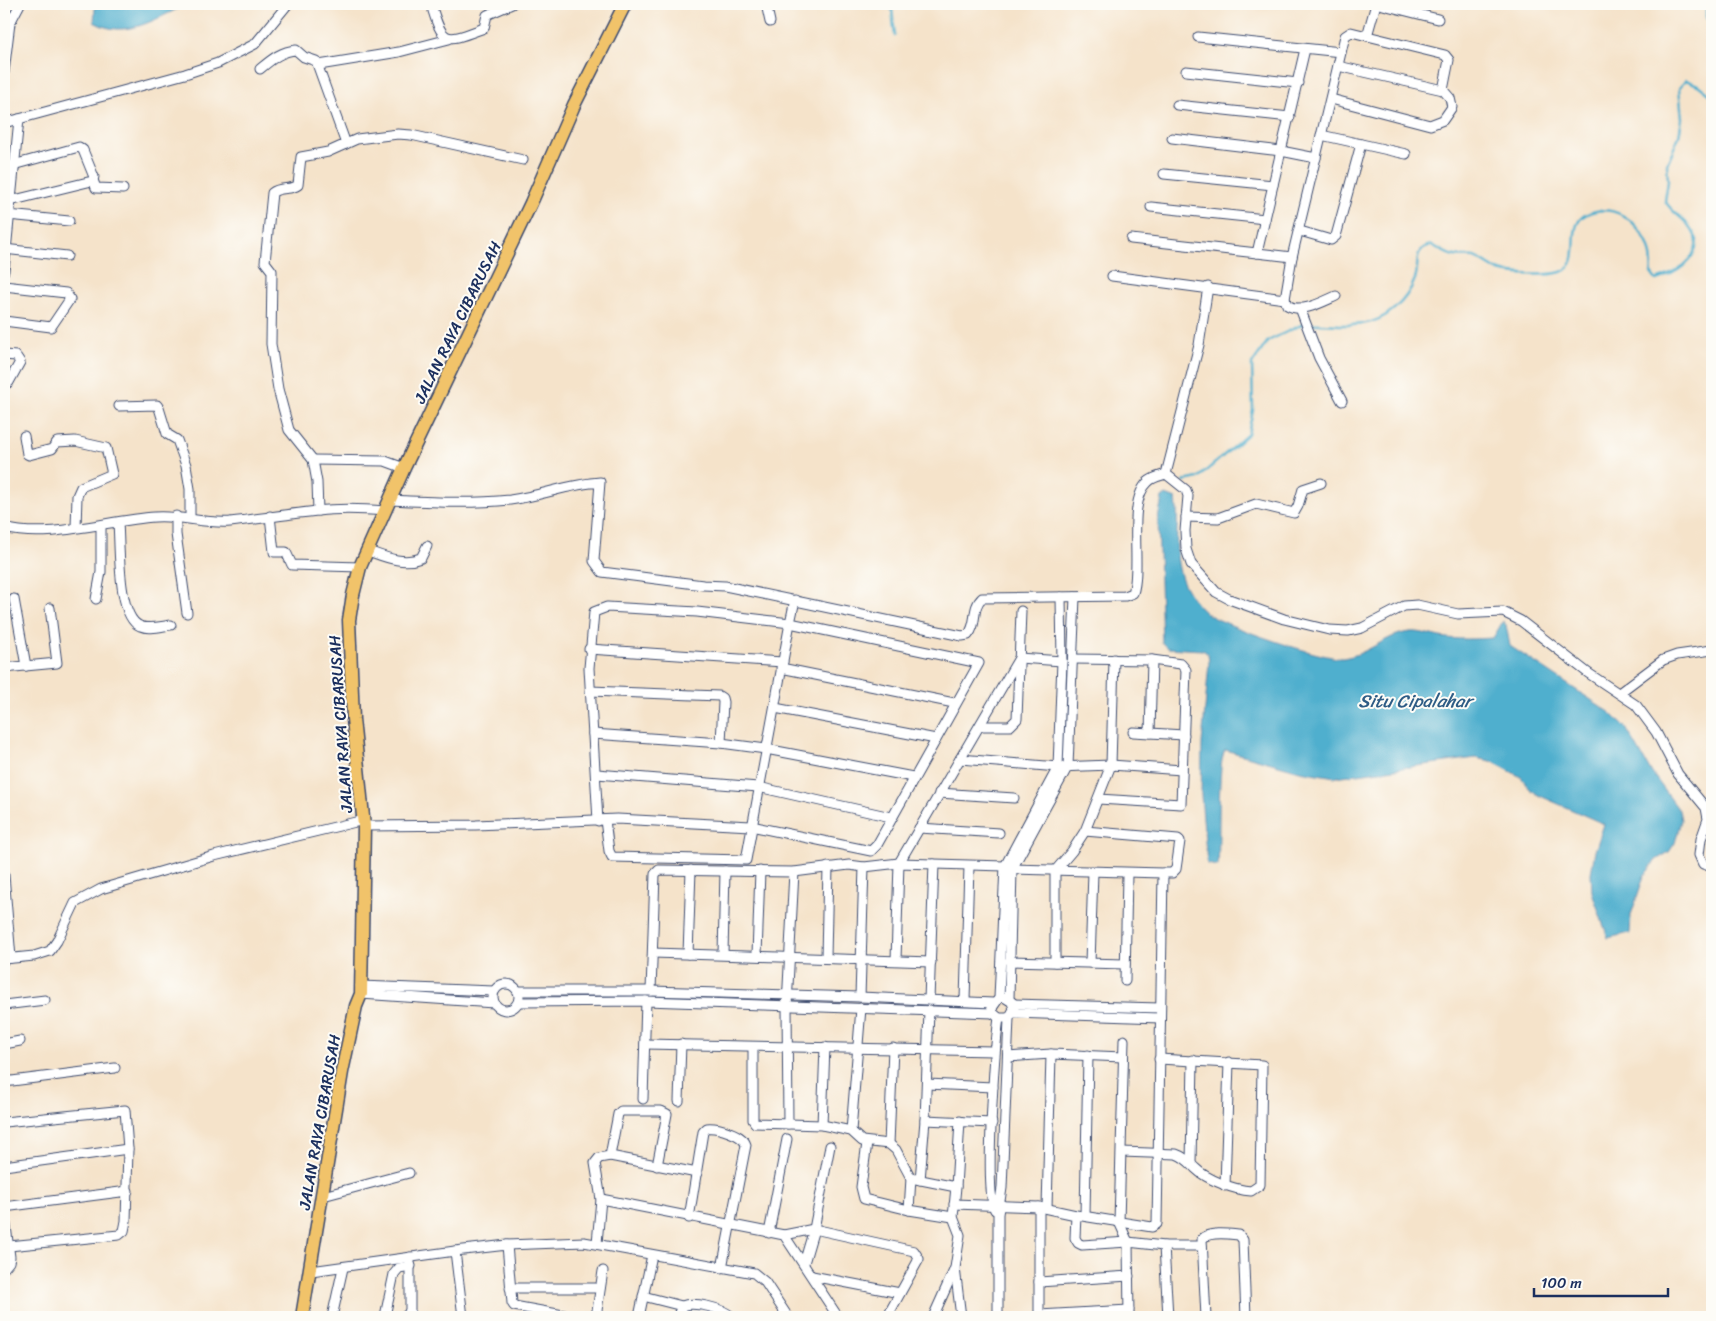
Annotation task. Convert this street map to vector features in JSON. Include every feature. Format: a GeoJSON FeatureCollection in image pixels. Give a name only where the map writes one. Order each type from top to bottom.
{"type":"FeatureCollection","features":[{"type":"Feature","properties":{"kind":"main road","name":"JALAN RAYA CIBARUSAH"},"geometry":{"type":"LineString","coordinates":[[302,1317],[342,1072],[360,990],[364,823],[353,719],[349,620],[360,568],[404,468],[531,203],[621,5]]}},
{"type":"Feature","properties":{"kind":"street"},"geometry":{"type":"LineString","coordinates":[[4,72],[7,22],[20,4]]}},
{"type":"Feature","properties":{"kind":"street"},"geometry":{"type":"LineString","coordinates":[[4,124],[185,74],[218,63],[255,44],[288,4]]}},
{"type":"Feature","properties":{"kind":"street"},"geometry":{"type":"LineString","coordinates":[[430,4],[440,30],[449,39]]}},
{"type":"Feature","properties":{"kind":"street"},"geometry":{"type":"LineString","coordinates":[[318,65],[399,52],[453,39],[484,28],[488,15],[512,4]]}},
{"type":"Feature","properties":{"kind":"street"},"geometry":{"type":"LineString","coordinates":[[766,4],[770,22]]}},
{"type":"Feature","properties":{"kind":"street"},"geometry":{"type":"LineString","coordinates":[[1367,36],[1374,6],[1378,4],[1438,18]]}},
{"type":"Feature","properties":{"kind":"street"},"geometry":{"type":"LineString","coordinates":[[1336,296],[1300,308],[1290,307],[1285,303],[1292,258],[1347,33],[1367,36],[1448,57],[1443,90]]}},
{"type":"Feature","properties":{"kind":"street"},"geometry":{"type":"LineString","coordinates":[[1198,37],[1342,52]]}},
{"type":"Feature","properties":{"kind":"street"},"geometry":{"type":"LineString","coordinates":[[1257,253],[1305,49]]}},
{"type":"Feature","properties":{"kind":"street"},"geometry":{"type":"LineString","coordinates":[[260,69],[275,57],[291,50],[296,50],[304,57],[316,61],[346,144]]}},
{"type":"Feature","properties":{"kind":"street"},"geometry":{"type":"LineString","coordinates":[[1331,100],[1430,125],[1439,123],[1450,112],[1450,98],[1443,90],[1338,66]]}},
{"type":"Feature","properties":{"kind":"street"},"geometry":{"type":"LineString","coordinates":[[1186,71],[1298,83]]}},
{"type":"Feature","properties":{"kind":"street"},"geometry":{"type":"LineString","coordinates":[[1176,104],[1290,117]]}},
{"type":"Feature","properties":{"kind":"street"},"geometry":{"type":"LineString","coordinates":[[4,271],[4,249],[19,119]]}},
{"type":"Feature","properties":{"kind":"street"},"geometry":{"type":"LineString","coordinates":[[318,511],[317,482],[313,460],[293,437],[286,423],[271,344],[272,271],[265,262],[272,193],[278,189],[293,188],[298,185],[302,157],[304,155],[322,154],[357,139],[403,134],[523,160]]}},
{"type":"Feature","properties":{"kind":"street"},"geometry":{"type":"LineString","coordinates":[[1321,135],[1406,154]]}},
{"type":"Feature","properties":{"kind":"street"},"geometry":{"type":"LineString","coordinates":[[1172,138],[1281,151],[1316,158]]}},
{"type":"Feature","properties":{"kind":"street"},"geometry":{"type":"LineString","coordinates":[[1300,231],[1331,240],[1336,236],[1360,144]]}},
{"type":"Feature","properties":{"kind":"street"},"geometry":{"type":"LineString","coordinates":[[13,165],[79,147],[83,150],[96,188],[123,189]]}},
{"type":"Feature","properties":{"kind":"street"},"geometry":{"type":"LineString","coordinates":[[1164,174],[1273,185]]}},
{"type":"Feature","properties":{"kind":"street"},"geometry":{"type":"LineString","coordinates":[[10,201],[94,180]]}},
{"type":"Feature","properties":{"kind":"street"},"geometry":{"type":"LineString","coordinates":[[1151,207],[1265,219]]}},
{"type":"Feature","properties":{"kind":"street"},"geometry":{"type":"LineString","coordinates":[[8,216],[68,221]]}},
{"type":"Feature","properties":{"kind":"street"},"geometry":{"type":"LineString","coordinates":[[1131,239],[1292,258]]}},
{"type":"Feature","properties":{"kind":"street"},"geometry":{"type":"LineString","coordinates":[[4,249],[67,256]]}},
{"type":"Feature","properties":{"kind":"street"},"geometry":{"type":"LineString","coordinates":[[1112,276],[1285,298]]}},
{"type":"Feature","properties":{"kind":"street"},"geometry":{"type":"LineString","coordinates":[[4,286],[66,293],[70,299],[51,327],[4,321]]}},
{"type":"Feature","properties":{"kind":"street"},"geometry":{"type":"LineString","coordinates":[[1166,474],[1199,345],[1208,287]]}},
{"type":"Feature","properties":{"kind":"street"},"geometry":{"type":"LineString","coordinates":[[1300,308],[1330,381],[1342,401]]}},
{"type":"Feature","properties":{"kind":"street"},"geometry":{"type":"LineString","coordinates":[[4,355],[16,356],[20,362],[9,382],[4,386]]}},
{"type":"Feature","properties":{"kind":"street"},"geometry":{"type":"LineString","coordinates":[[119,406],[157,406],[159,408],[168,434],[177,440],[187,471],[190,489],[190,518]]}},
{"type":"Feature","properties":{"kind":"street"},"geometry":{"type":"LineString","coordinates":[[24,436],[26,452],[29,455],[52,449],[58,442],[74,441],[106,448],[112,474],[80,487],[77,496],[76,528]]}},
{"type":"Feature","properties":{"kind":"street"},"geometry":{"type":"LineString","coordinates":[[313,460],[385,461],[404,468]]}},
{"type":"Feature","properties":{"kind":"street"},"geometry":{"type":"LineString","coordinates":[[1166,474],[1186,490],[1188,496],[1186,549],[1196,572],[1216,592],[1244,606],[1319,628],[1348,631],[1362,628],[1404,606],[1417,605],[1458,614],[1503,612],[1522,622],[1559,651],[1636,705],[1656,732],[1678,774],[1706,808],[1708,819],[1701,839],[1699,855],[1703,864],[1712,867]]}},
{"type":"Feature","properties":{"kind":"street"},"geometry":{"type":"LineString","coordinates":[[4,528],[23,531],[76,528],[176,516],[220,522],[388,505],[510,500],[539,495],[584,483],[600,482],[594,561],[602,572],[703,586],[726,586],[962,636],[968,635],[972,630],[976,606],[982,598],[1125,596],[1133,593],[1136,565],[1136,524],[1142,492],[1147,483],[1166,474]]}},
{"type":"Feature","properties":{"kind":"street"},"geometry":{"type":"LineString","coordinates":[[1186,517],[1218,518],[1256,504],[1294,513],[1303,489],[1321,483]]}},
{"type":"Feature","properties":{"kind":"street"},"geometry":{"type":"LineString","coordinates":[[176,516],[176,534],[187,613]]}},
{"type":"Feature","properties":{"kind":"street"},"geometry":{"type":"LineString","coordinates":[[270,516],[274,552],[286,552],[292,565],[360,568]]}},
{"type":"Feature","properties":{"kind":"street"},"geometry":{"type":"LineString","coordinates":[[118,523],[124,602],[128,614],[135,623],[142,627],[171,625]]}},
{"type":"Feature","properties":{"kind":"street"},"geometry":{"type":"LineString","coordinates":[[96,598],[101,572],[101,526]]}},
{"type":"Feature","properties":{"kind":"street"},"geometry":{"type":"LineString","coordinates":[[368,551],[402,561],[414,560],[421,558],[427,546]]}},
{"type":"Feature","properties":{"kind":"street"},"geometry":{"type":"LineString","coordinates":[[1061,596],[1063,767]]}},
{"type":"Feature","properties":{"kind":"street"},"geometry":{"type":"LineString","coordinates":[[998,1317],[997,1208],[992,1123],[996,1008],[1008,868],[1063,767],[1073,660],[1075,597]]}},
{"type":"Feature","properties":{"kind":"street"},"geometry":{"type":"LineString","coordinates":[[14,599],[26,666]]}},
{"type":"Feature","properties":{"kind":"street"},"geometry":{"type":"LineString","coordinates":[[4,875],[7,958],[43,955],[50,951],[57,941],[75,903],[101,889],[214,856],[364,823],[601,821],[617,819],[750,826],[871,851],[877,845],[954,704],[979,663],[790,623],[697,612],[606,607],[594,612],[589,649],[590,692],[601,821],[608,851],[612,857],[743,861],[746,858],[750,826],[775,708],[782,665],[790,623],[795,600]]}},
{"type":"Feature","properties":{"kind":"street"},"geometry":{"type":"LineString","coordinates":[[4,668],[57,663],[50,608]]}},
{"type":"Feature","properties":{"kind":"street"},"geometry":{"type":"LineString","coordinates":[[981,726],[1010,726],[1017,719],[1021,611]]}},
{"type":"Feature","properties":{"kind":"street"},"geometry":{"type":"LineString","coordinates":[[589,649],[782,665],[954,704]]}},
{"type":"Feature","properties":{"kind":"street"},"geometry":{"type":"LineString","coordinates":[[1619,693],[1664,660],[1677,655],[1712,650]]}},
{"type":"Feature","properties":{"kind":"street"},"geometry":{"type":"LineString","coordinates":[[1019,658],[1062,661]]}},
{"type":"Feature","properties":{"kind":"street"},"geometry":{"type":"LineString","coordinates":[[896,960],[899,863],[939,793],[981,726],[1019,658]]}},
{"type":"Feature","properties":{"kind":"street"},"geometry":{"type":"LineString","coordinates":[[1055,962],[1055,871],[1072,852],[1084,831],[1111,765],[1114,659]]}},
{"type":"Feature","properties":{"kind":"street"},"geometry":{"type":"LineString","coordinates":[[1073,660],[1152,660],[1181,664],[1186,670],[1181,804],[1098,799]]}},
{"type":"Feature","properties":{"kind":"street"},"geometry":{"type":"LineString","coordinates":[[1150,733],[1152,660]]}},
{"type":"Feature","properties":{"kind":"street"},"geometry":{"type":"LineString","coordinates":[[590,692],[719,696],[723,702],[721,743]]}},
{"type":"Feature","properties":{"kind":"street"},"geometry":{"type":"LineString","coordinates":[[775,708],[936,739]]}},
{"type":"Feature","properties":{"kind":"street"},"geometry":{"type":"LineString","coordinates":[[1134,732],[1184,735]]}},
{"type":"Feature","properties":{"kind":"street"},"geometry":{"type":"LineString","coordinates":[[593,734],[721,743],[766,749],[914,777]]}},
{"type":"Feature","properties":{"kind":"street"},"geometry":{"type":"LineString","coordinates":[[960,758],[1063,767],[1111,765],[1182,770]]}},
{"type":"Feature","properties":{"kind":"street"},"geometry":{"type":"LineString","coordinates":[[597,774],[758,787],[891,817]]}},
{"type":"Feature","properties":{"kind":"street"},"geometry":{"type":"LineString","coordinates":[[939,793],[1014,798]]}},
{"type":"Feature","properties":{"kind":"street"},"geometry":{"type":"LineString","coordinates":[[919,828],[999,833]]}},
{"type":"Feature","properties":{"kind":"street"},"geometry":{"type":"LineString","coordinates":[[651,991],[655,874],[659,870],[794,872],[849,865],[864,867],[899,863],[1127,873],[1172,873],[1176,869],[1180,841],[1178,839],[1084,831]]}},
{"type":"Feature","properties":{"kind":"street"},"geometry":{"type":"LineString","coordinates":[[929,1000],[934,864]]}},
{"type":"Feature","properties":{"kind":"street"},"geometry":{"type":"LineString","coordinates":[[965,1000],[969,866]]}},
{"type":"Feature","properties":{"kind":"street"},"geometry":{"type":"LineString","coordinates":[[826,957],[828,867]]}},
{"type":"Feature","properties":{"kind":"street"},"geometry":{"type":"LineString","coordinates":[[860,996],[864,867]]}},
{"type":"Feature","properties":{"kind":"street"},"geometry":{"type":"LineString","coordinates":[[997,1208],[1011,1009],[1008,868]]}},
{"type":"Feature","properties":{"kind":"street"},"geometry":{"type":"LineString","coordinates":[[688,954],[691,870]]}},
{"type":"Feature","properties":{"kind":"street"},"geometry":{"type":"LineString","coordinates":[[723,954],[725,871]]}},
{"type":"Feature","properties":{"kind":"street"},"geometry":{"type":"LineString","coordinates":[[757,955],[760,871]]}},
{"type":"Feature","properties":{"kind":"street"},"geometry":{"type":"LineString","coordinates":[[788,1124],[787,1005],[794,872]]}},
{"type":"Feature","properties":{"kind":"street"},"geometry":{"type":"LineString","coordinates":[[1090,963],[1093,872]]}},
{"type":"Feature","properties":{"kind":"street"},"geometry":{"type":"LineString","coordinates":[[1125,981],[1127,873]]}},
{"type":"Feature","properties":{"kind":"street"},"geometry":{"type":"LineString","coordinates":[[954,1204],[997,1208],[1043,1207],[1076,1215],[1152,1227],[1156,1224],[1163,873]]}},
{"type":"Feature","properties":{"kind":"street"},"geometry":{"type":"LineString","coordinates":[[653,953],[826,957],[930,962]]}},
{"type":"Feature","properties":{"kind":"street"},"geometry":{"type":"LineString","coordinates":[[1010,961],[1125,964]]}},
{"type":"Feature","properties":{"kind":"street"},"geometry":{"type":"LineString","coordinates":[[494,1003],[494,991],[497,986],[510,983],[519,991],[651,991],[860,996],[965,1000],[996,1008],[1011,1009],[1160,1008]]}},
{"type":"Feature","properties":{"kind":"street"},"geometry":{"type":"LineString","coordinates":[[360,990],[494,991]]}},
{"type":"Feature","properties":{"kind":"street"},"geometry":{"type":"LineString","coordinates":[[360,990],[494,1003],[499,1008],[506,1010],[514,1008],[519,1002],[519,991]]}},
{"type":"Feature","properties":{"kind":"street"},"geometry":{"type":"LineString","coordinates":[[4,1004],[46,1000]]}},
{"type":"Feature","properties":{"kind":"street"},"geometry":{"type":"LineString","coordinates":[[519,1002],[646,1001],[929,1010],[996,1008],[1160,1018]]}},
{"type":"Feature","properties":{"kind":"street"},"geometry":{"type":"LineString","coordinates":[[643,1099],[646,1001]]}},
{"type":"Feature","properties":{"kind":"street"},"geometry":{"type":"LineString","coordinates":[[851,1131],[861,1008]]}},
{"type":"Feature","properties":{"kind":"street"},"geometry":{"type":"LineString","coordinates":[[909,1210],[925,1120],[929,1010]]}},
{"type":"Feature","properties":{"kind":"street"},"geometry":{"type":"LineString","coordinates":[[1051,1054],[1039,1316],[1129,1313],[1128,1242],[1119,1222],[1124,1040]]}},
{"type":"Feature","properties":{"kind":"street"},"geometry":{"type":"LineString","coordinates":[[4,1044],[20,1041]]}},
{"type":"Feature","properties":{"kind":"street"},"geometry":{"type":"LineString","coordinates":[[645,1044],[994,1050]]}},
{"type":"Feature","properties":{"kind":"street"},"geometry":{"type":"LineString","coordinates":[[679,1100],[681,1044]]}},
{"type":"Feature","properties":{"kind":"street"},"geometry":{"type":"LineString","coordinates":[[753,1047],[753,1120],[757,1124],[822,1126],[851,1131],[857,1138],[867,1142],[889,1144],[896,1150],[916,1179],[956,1187]]}},
{"type":"Feature","properties":{"kind":"street"},"geometry":{"type":"LineString","coordinates":[[822,1126],[825,1047]]}},
{"type":"Feature","properties":{"kind":"street"},"geometry":{"type":"LineString","coordinates":[[889,1144],[893,1048]]}},
{"type":"Feature","properties":{"kind":"street"},"geometry":{"type":"LineString","coordinates":[[1008,1056],[1051,1054],[1123,1057]]}},
{"type":"Feature","properties":{"kind":"street"},"geometry":{"type":"LineString","coordinates":[[1086,1216],[1088,1055]]}},
{"type":"Feature","properties":{"kind":"street"},"geometry":{"type":"LineString","coordinates":[[1122,1152],[1176,1154],[1191,1163],[1196,1170],[1225,1186],[1239,1191],[1251,1191],[1260,1185],[1264,1069],[1262,1065],[1159,1059]]}},
{"type":"Feature","properties":{"kind":"street"},"geometry":{"type":"LineString","coordinates":[[1191,1163],[1193,1060]]}},
{"type":"Feature","properties":{"kind":"street"},"geometry":{"type":"LineString","coordinates":[[1225,1186],[1229,1062]]}},
{"type":"Feature","properties":{"kind":"street"},"geometry":{"type":"LineString","coordinates":[[4,1082],[115,1068]]}},
{"type":"Feature","properties":{"kind":"street"},"geometry":{"type":"LineString","coordinates":[[927,1084],[993,1087]]}},
{"type":"Feature","properties":{"kind":"street"},"geometry":{"type":"LineString","coordinates":[[4,1122],[125,1110],[128,1149],[126,1226],[120,1235],[9,1246]]}},
{"type":"Feature","properties":{"kind":"street"},"geometry":{"type":"LineString","coordinates":[[610,1156],[618,1114],[621,1112],[660,1111],[667,1114],[657,1166]]}},
{"type":"Feature","properties":{"kind":"street"},"geometry":{"type":"LineString","coordinates":[[925,1120],[992,1123]]}},
{"type":"Feature","properties":{"kind":"street"},"geometry":{"type":"LineString","coordinates":[[933,1317],[955,1268],[960,1235],[953,1217],[960,1122]]}},
{"type":"Feature","properties":{"kind":"street"},"geometry":{"type":"LineString","coordinates":[[689,1218],[703,1132],[707,1128],[712,1127],[745,1141],[722,1268]]}},
{"type":"Feature","properties":{"kind":"street"},"geometry":{"type":"LineString","coordinates":[[769,1233],[787,1139]]}},
{"type":"Feature","properties":{"kind":"street"},"geometry":{"type":"LineString","coordinates":[[867,1142],[861,1193],[864,1198],[909,1210],[953,1217]]}},
{"type":"Feature","properties":{"kind":"street"},"geometry":{"type":"LineString","coordinates":[[804,1263],[814,1229],[830,1146]]}},
{"type":"Feature","properties":{"kind":"street"},"geometry":{"type":"LineString","coordinates":[[4,1166],[128,1149]]}},
{"type":"Feature","properties":{"kind":"street"},"geometry":{"type":"LineString","coordinates":[[597,1243],[600,1199],[595,1163],[599,1158],[610,1156],[697,1173]]}},
{"type":"Feature","properties":{"kind":"street"},"geometry":{"type":"LineString","coordinates":[[323,1196],[409,1174]]}},
{"type":"Feature","properties":{"kind":"street"},"geometry":{"type":"LineString","coordinates":[[4,1207],[128,1191]]}},
{"type":"Feature","properties":{"kind":"street"},"geometry":{"type":"LineString","coordinates":[[600,1199],[769,1233],[784,1235],[814,1229],[914,1252],[918,1259],[887,1317]]}},
{"type":"Feature","properties":{"kind":"street"},"geometry":{"type":"LineString","coordinates":[[4,1211],[9,1246],[9,1262],[4,1268]]}},
{"type":"Feature","properties":{"kind":"street"},"geometry":{"type":"LineString","coordinates":[[1076,1215],[1075,1238],[1078,1243],[1128,1242],[1164,1246],[1202,1246]]}},
{"type":"Feature","properties":{"kind":"street"},"geometry":{"type":"LineString","coordinates":[[1206,1317],[1202,1238],[1207,1235],[1232,1234],[1241,1237],[1246,1317]]}},
{"type":"Feature","properties":{"kind":"street"},"geometry":{"type":"LineString","coordinates":[[784,1235],[838,1317]]}},
{"type":"Feature","properties":{"kind":"street"},"geometry":{"type":"LineString","coordinates":[[311,1271],[410,1262],[455,1251],[507,1245],[597,1243],[754,1273],[760,1276],[788,1317]]}},
{"type":"Feature","properties":{"kind":"street"},"geometry":{"type":"LineString","coordinates":[[507,1245],[510,1288],[514,1306],[574,1317]]}},
{"type":"Feature","properties":{"kind":"street"},"geometry":{"type":"LineString","coordinates":[[1164,1246],[1168,1317]]}},
{"type":"Feature","properties":{"kind":"street"},"geometry":{"type":"LineString","coordinates":[[455,1251],[463,1317]]}},
{"type":"Feature","properties":{"kind":"street"},"geometry":{"type":"LineString","coordinates":[[639,1317],[652,1255]]}},
{"type":"Feature","properties":{"kind":"street"},"geometry":{"type":"LineString","coordinates":[[387,1317],[394,1274],[399,1268],[410,1262]]}},
{"type":"Feature","properties":{"kind":"street"},"geometry":{"type":"LineString","coordinates":[[402,1317],[407,1316],[410,1310],[410,1262]]}},
{"type":"Feature","properties":{"kind":"street"},"geometry":{"type":"LineString","coordinates":[[332,1317],[343,1268]]}},
{"type":"Feature","properties":{"kind":"street"},"geometry":{"type":"LineString","coordinates":[[955,1268],[961,1317]]}},
{"type":"Feature","properties":{"kind":"street"},"geometry":{"type":"LineString","coordinates":[[596,1317],[603,1271]]}},
{"type":"Feature","properties":{"kind":"street"},"geometry":{"type":"LineString","coordinates":[[812,1276],[900,1293]]}},
{"type":"Feature","properties":{"kind":"street"},"geometry":{"type":"LineString","coordinates":[[1040,1282],[1129,1276]]}},
{"type":"Feature","properties":{"kind":"street"},"geometry":{"type":"LineString","coordinates":[[510,1288],[600,1288]]}},
{"type":"Feature","properties":{"kind":"street"},"geometry":{"type":"LineString","coordinates":[[643,1296],[682,1306],[691,1304],[722,1311],[732,1317]]}},
{"type":"Feature","properties":{"kind":"street"},"geometry":{"type":"LineString","coordinates":[[678,1317],[682,1306]]}},
{"type":"Feature","properties":{"kind":"water"},"geometry":{"type":"Polygon","coordinates":[[[99,4],[188,4],[142,25],[118,29],[94,22],[95,8],[99,4]]]}},
{"type":"Feature","properties":{"kind":"water","name":"Situ Cipalahar"},"geometry":{"type":"Polygon","coordinates":[[[1166,495],[1176,499],[1177,558],[1182,579],[1189,593],[1199,606],[1206,613],[1216,618],[1296,648],[1316,654],[1343,658],[1361,653],[1393,636],[1410,632],[1453,639],[1493,638],[1503,621],[1506,625],[1510,646],[1611,713],[1626,728],[1652,773],[1679,810],[1681,820],[1675,843],[1669,852],[1656,860],[1644,876],[1631,915],[1630,933],[1608,938],[1592,892],[1591,873],[1595,851],[1604,824],[1538,795],[1529,788],[1521,777],[1491,761],[1476,758],[1335,777],[1300,771],[1225,750],[1222,758],[1220,786],[1218,866],[1207,864],[1201,795],[1202,743],[1209,662],[1208,654],[1203,650],[1167,648],[1162,643],[1158,519],[1162,498],[1166,495]]]}},
{"type":"Feature","properties":{"kind":"waterway"},"geometry":{"type":"LineString","coordinates":[[895,36],[892,10],[896,4]]}},
{"type":"Feature","properties":{"kind":"waterway"},"geometry":{"type":"LineString","coordinates":[[1706,4],[1706,17],[1712,29]]}},
{"type":"Feature","properties":{"kind":"waterway"},"geometry":{"type":"LineString","coordinates":[[1308,324],[1356,325],[1371,322],[1387,314],[1407,295],[1415,279],[1419,253],[1432,245],[1452,255],[1474,257],[1502,272],[1519,274],[1561,272],[1568,268],[1572,261],[1576,227],[1580,219],[1587,214],[1600,210],[1613,211],[1624,216],[1635,225],[1649,247],[1652,260],[1651,273],[1656,280],[1677,271],[1693,255],[1697,240],[1686,222],[1665,201],[1668,181],[1667,164],[1679,136],[1682,118],[1679,88],[1686,80],[1698,85],[1712,96]]}},
{"type":"Feature","properties":{"kind":"waterway"},"geometry":{"type":"LineString","coordinates":[[1184,481],[1198,478],[1248,434],[1253,410],[1252,364],[1268,341],[1303,324]]}}]}
